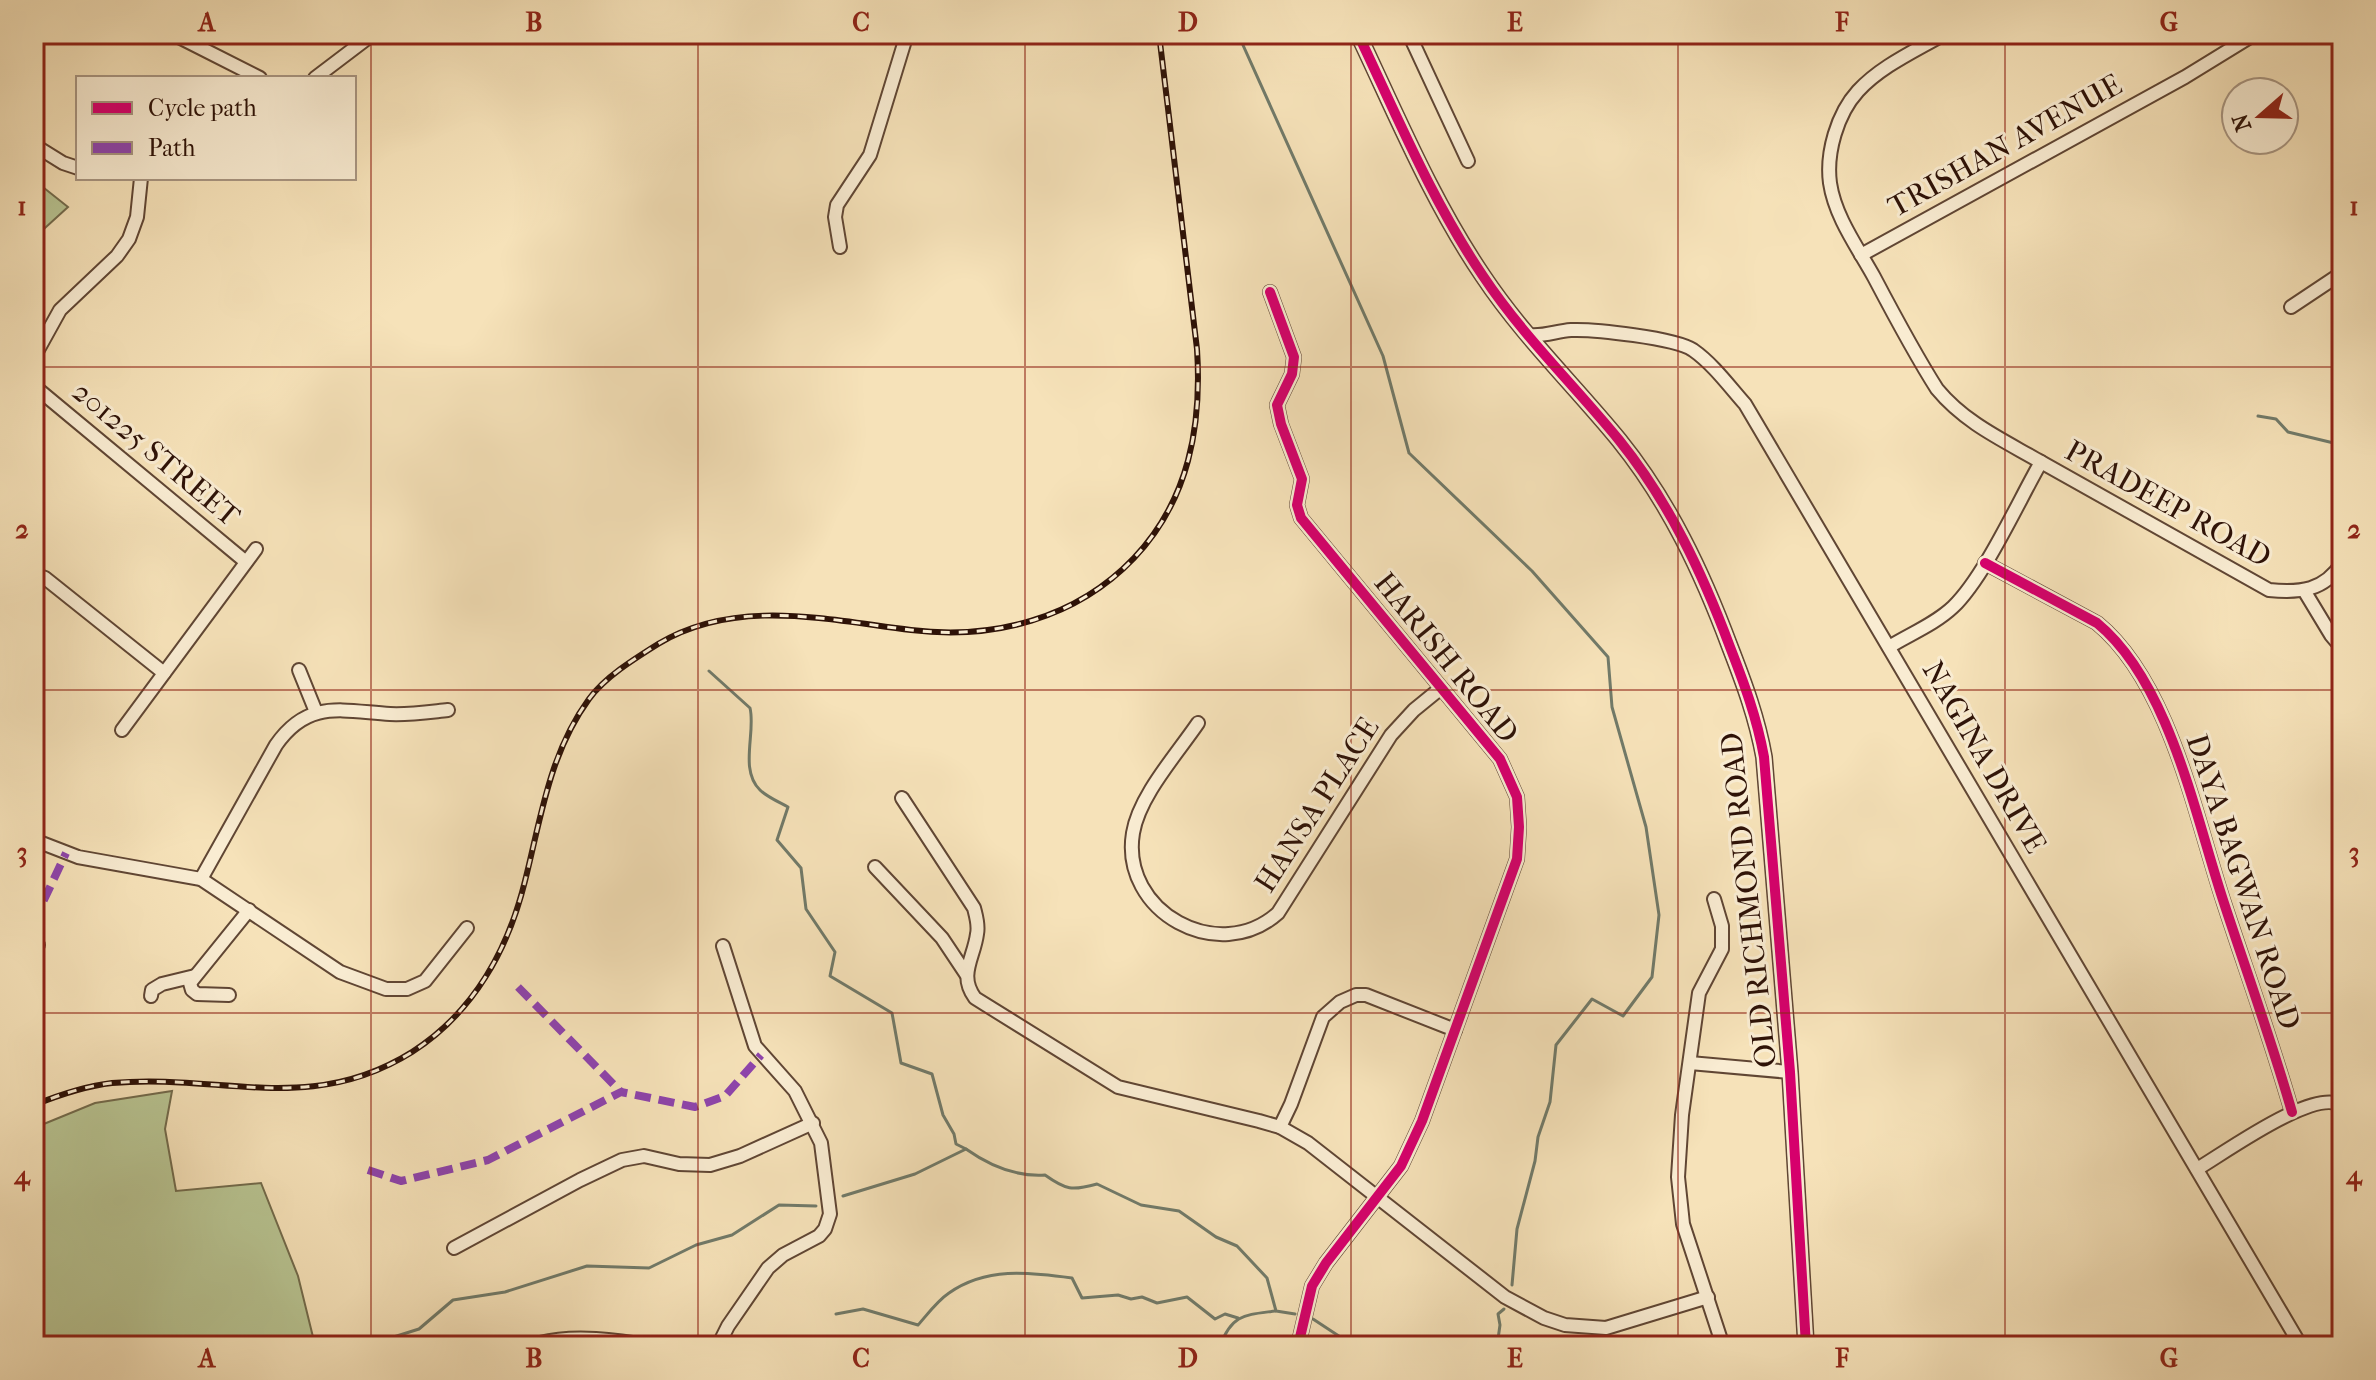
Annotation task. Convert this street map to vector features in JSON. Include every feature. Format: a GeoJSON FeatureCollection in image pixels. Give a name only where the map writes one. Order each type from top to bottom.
{"type":"FeatureCollection","features":[{"type":"Feature","properties":{"kind":"street"},"geometry":{"type":"LineString","coordinates":[[173,34],[256,76]]}},
{"type":"Feature","properties":{"kind":"street"},"geometry":{"type":"LineString","coordinates":[[318,76],[373,34]]}},
{"type":"Feature","properties":{"kind":"street"},"geometry":{"type":"LineString","coordinates":[[840,247],[835,217],[837,205],[844,190],[870,155],[907,34]]}},
{"type":"Feature","properties":{"kind":"street","name":"OLD RICHMOND ROAD"},"geometry":{"type":"LineString","coordinates":[[1358,34],[1428,184],[1484,277],[1528,335],[1618,439],[1673,517],[1720,621],[1759,726],[1790,1072],[1806,1346]]}},
{"type":"Feature","properties":{"kind":"street"},"geometry":{"type":"LineString","coordinates":[[1409,34],[1468,161]]}},
{"type":"Feature","properties":{"kind":"street"},"geometry":{"type":"LineString","coordinates":[[1944,34],[1870,80],[1852,98],[1836,130],[1830,183],[1841,215],[1861,255],[1924,369],[1952,407],[1971,423],[2041,462]]}},
{"type":"Feature","properties":{"kind":"street","name":"TRISHAN AVENUE"},"geometry":{"type":"LineString","coordinates":[[1861,255],[2185,77],[2255,34]]}},
{"type":"Feature","properties":{"kind":"street"},"geometry":{"type":"LineString","coordinates":[[34,145],[76,167]]}},
{"type":"Feature","properties":{"kind":"street"},"geometry":{"type":"LineString","coordinates":[[34,357],[60,310],[117,256],[129,239],[137,217],[141,180]]}},
{"type":"Feature","properties":{"kind":"street"},"geometry":{"type":"LineString","coordinates":[[2291,307],[2342,273]]}},
{"type":"Feature","properties":{"kind":"street","name":"HARISH ROAD"},"geometry":{"type":"LineString","coordinates":[[1270,292],[1294,357],[1292,374],[1277,405],[1302,479],[1297,510],[1500,759],[1511,781],[1519,811],[1517,859],[1422,1121],[1401,1166],[1326,1263],[1312,1286],[1298,1346]]}},
{"type":"Feature","properties":{"kind":"street","name":"NAGINA DRIVE"},"geometry":{"type":"LineString","coordinates":[[1528,335],[1572,330],[1661,340],[1693,350],[1745,404],[2301,1346]]}},
{"type":"Feature","properties":{"kind":"street","name":"201225 STREET"},"geometry":{"type":"LineString","coordinates":[[34,386],[246,562]]}},
{"type":"Feature","properties":{"kind":"street","name":"PRADEEP ROAD"},"geometry":{"type":"LineString","coordinates":[[1889,647],[1939,618],[1953,606],[1985,563],[2041,462],[2250,581],[2269,590],[2305,592]]}},
{"type":"Feature","properties":{"kind":"street","name":"201225 STREET"},"geometry":{"type":"LineString","coordinates":[[122,730],[256,549]]}},
{"type":"Feature","properties":{"kind":"street","name":"DAYA BAGWAN ROAD"},"geometry":{"type":"LineString","coordinates":[[1985,563],[2110,633],[2155,700],[2170,737],[2292,1112]]}},
{"type":"Feature","properties":{"kind":"street"},"geometry":{"type":"LineString","coordinates":[[2342,563],[2330,578],[2305,592],[2342,648]]}},
{"type":"Feature","properties":{"kind":"street"},"geometry":{"type":"LineString","coordinates":[[34,574],[45,578],[164,673]]}},
{"type":"Feature","properties":{"kind":"street"},"geometry":{"type":"LineString","coordinates":[[299,670],[316,712]]}},
{"type":"Feature","properties":{"kind":"street","name":"HANSA PLACE"},"geometry":{"type":"LineString","coordinates":[[1198,723],[1141,808],[1132,834],[1134,866],[1147,896],[1168,918],[1195,931],[1216,935],[1236,934],[1261,925],[1278,913],[1391,735],[1414,710],[1441,688]]}},
{"type":"Feature","properties":{"kind":"street"},"geometry":{"type":"LineString","coordinates":[[201,879],[276,745],[291,727],[316,712],[333,709],[393,714],[448,710]]}},
{"type":"Feature","properties":{"kind":"street"},"geometry":{"type":"LineString","coordinates":[[902,798],[974,908],[977,937],[966,974]]}},
{"type":"Feature","properties":{"kind":"street"},"geometry":{"type":"LineString","coordinates":[[34,840],[53,849],[90,859],[201,879],[340,972],[372,986],[395,991],[414,987],[429,979],[467,928]]}},
{"type":"Feature","properties":{"kind":"street"},"geometry":{"type":"LineString","coordinates":[[875,867],[942,938],[966,974],[969,990],[975,998],[1118,1087],[1280,1127],[1308,1143],[1524,1309],[1565,1325],[1606,1328],[1708,1297]]}},
{"type":"Feature","properties":{"kind":"street"},"geometry":{"type":"LineString","coordinates":[[1714,899],[1722,926],[1722,949],[1699,993],[1678,1151],[1678,1177],[1683,1224],[1723,1346]]}},
{"type":"Feature","properties":{"kind":"street"},"geometry":{"type":"LineString","coordinates":[[229,995],[195,993],[190,983],[249,910]]}},
{"type":"Feature","properties":{"kind":"street"},"geometry":{"type":"LineString","coordinates":[[718,1346],[768,1268],[783,1255],[819,1236],[828,1223],[830,1207],[821,1143],[813,1123],[795,1091],[755,1046],[723,946]]}},
{"type":"Feature","properties":{"kind":"street"},"geometry":{"type":"LineString","coordinates":[[151,996],[151,991],[162,984],[195,976]]}},
{"type":"Feature","properties":{"kind":"street"},"geometry":{"type":"LineString","coordinates":[[1280,1127],[1323,1017],[1340,1002],[1356,995],[1366,995],[1455,1030]]}},
{"type":"Feature","properties":{"kind":"street"},"geometry":{"type":"LineString","coordinates":[[1690,1063],[1790,1072]]}},
{"type":"Feature","properties":{"kind":"street"},"geometry":{"type":"LineString","coordinates":[[2197,1169],[2292,1112],[2326,1101],[2342,1106]]}},
{"type":"Feature","properties":{"kind":"street"},"geometry":{"type":"LineString","coordinates":[[454,1248],[622,1160],[644,1156],[679,1164],[710,1165],[740,1156],[813,1123]]}},
{"type":"Feature","properties":{"kind":"street"},"geometry":{"type":"LineString","coordinates":[[540,1343],[558,1339],[652,1346]]}},
{"type":"Feature","properties":{"kind":"green space"},"geometry":{"type":"Polygon","coordinates":[[[34,180],[68,207],[34,238],[34,180]]]}},
{"type":"Feature","properties":{"kind":"green space"},"geometry":{"type":"Polygon","coordinates":[[[172,1091],[165,1129],[176,1191],[261,1183],[298,1276],[314,1341],[304,1346],[34,1346],[34,1128],[95,1103],[172,1091]]]}},
{"type":"Feature","properties":{"kind":"waterway"},"geometry":{"type":"LineString","coordinates":[[1238,34],[1383,356],[1409,453],[1532,571],[1608,657],[1612,707],[1646,827],[1659,915],[1652,977],[1623,1016],[1592,999],[1556,1045],[1550,1102],[1538,1137],[1535,1161],[1517,1229],[1512,1285]]}},
{"type":"Feature","properties":{"kind":"waterway"},"geometry":{"type":"LineString","coordinates":[[2258,416],[2276,419],[2288,432],[2342,445]]}},
{"type":"Feature","properties":{"kind":"waterway"},"geometry":{"type":"LineString","coordinates":[[709,671],[750,708],[750,772],[760,790],[788,807],[777,840],[801,868],[806,909],[835,952],[830,976],[892,1013],[901,1063],[932,1074],[943,1115],[956,1144],[966,1149]]}},
{"type":"Feature","properties":{"kind":"waterway"},"geometry":{"type":"LineString","coordinates":[[843,1196],[915,1174],[966,1149],[984,1161],[1014,1172],[1045,1175],[1070,1188],[1097,1184],[1141,1205],[1179,1211],[1216,1237],[1237,1246],[1267,1278],[1276,1311],[1295,1314]]}},
{"type":"Feature","properties":{"kind":"waterway"},"geometry":{"type":"LineString","coordinates":[[365,1346],[419,1329],[453,1300],[505,1292],[587,1266],[649,1268],[696,1245],[732,1235],[779,1205],[816,1206]]}},
{"type":"Feature","properties":{"kind":"waterway"},"geometry":{"type":"LineString","coordinates":[[836,1314],[863,1309],[918,1325],[940,1300],[963,1285],[993,1275],[1024,1273],[1072,1278],[1082,1298],[1118,1295],[1131,1299],[1142,1297],[1157,1303],[1187,1297],[1215,1319],[1225,1314],[1238,1318]]}},
{"type":"Feature","properties":{"kind":"waterway"},"geometry":{"type":"LineString","coordinates":[[1497,1346],[1498,1314],[1504,1309]]}},
{"type":"Feature","properties":{"kind":"waterway"},"geometry":{"type":"LineString","coordinates":[[1220,1346],[1229,1328],[1241,1318],[1275,1311]]}},
{"type":"Feature","properties":{"kind":"waterway"},"geometry":{"type":"LineString","coordinates":[[1313,1319],[1354,1346]]}},
{"type":"Feature","properties":{"kind":"railway"},"geometry":{"type":"LineString","coordinates":[[34,1105],[72,1091],[112,1083],[152,1081],[264,1088],[337,1082],[374,1071],[412,1052],[434,1036],[470,999],[485,978],[509,931],[555,764],[575,720],[603,683],[658,644],[688,629],[750,616],[815,618],[942,632],[1002,628],[1060,610],[1111,579],[1134,558],[1153,536],[1179,487],[1188,461],[1197,406],[1197,349],[1159,34]]}},
{"type":"Feature","properties":{"kind":"marked path"},"geometry":{"type":"LineString","coordinates":[[38,945],[41,931],[35,919],[66,853]]}},
{"type":"Feature","properties":{"kind":"marked path"},"geometry":{"type":"LineString","coordinates":[[518,987],[621,1092]]}},
{"type":"Feature","properties":{"kind":"marked path"},"geometry":{"type":"LineString","coordinates":[[368,1170],[401,1181],[488,1160],[621,1092],[695,1107],[725,1096],[761,1055]]}},
{"type":"Feature","properties":{"kind":"cycle path"},"geometry":{"type":"LineString","coordinates":[[1358,34],[1431,188],[1483,276],[1532,340],[1619,440],[1669,513],[1708,592],[1745,687],[1764,757],[1790,1072],[1806,1346]]}},
{"type":"Feature","properties":{"kind":"cycle path"},"geometry":{"type":"LineString","coordinates":[[1270,292],[1294,357],[1292,374],[1277,405],[1302,479],[1297,505],[1301,518],[1500,759],[1517,797],[1519,827],[1517,859],[1422,1121],[1401,1166],[1326,1263],[1312,1286],[1298,1346]]}},
{"type":"Feature","properties":{"kind":"cycle path"},"geometry":{"type":"LineString","coordinates":[[1985,563],[2097,623],[2122,649],[2144,680],[2177,753],[2292,1112]]}}]}
